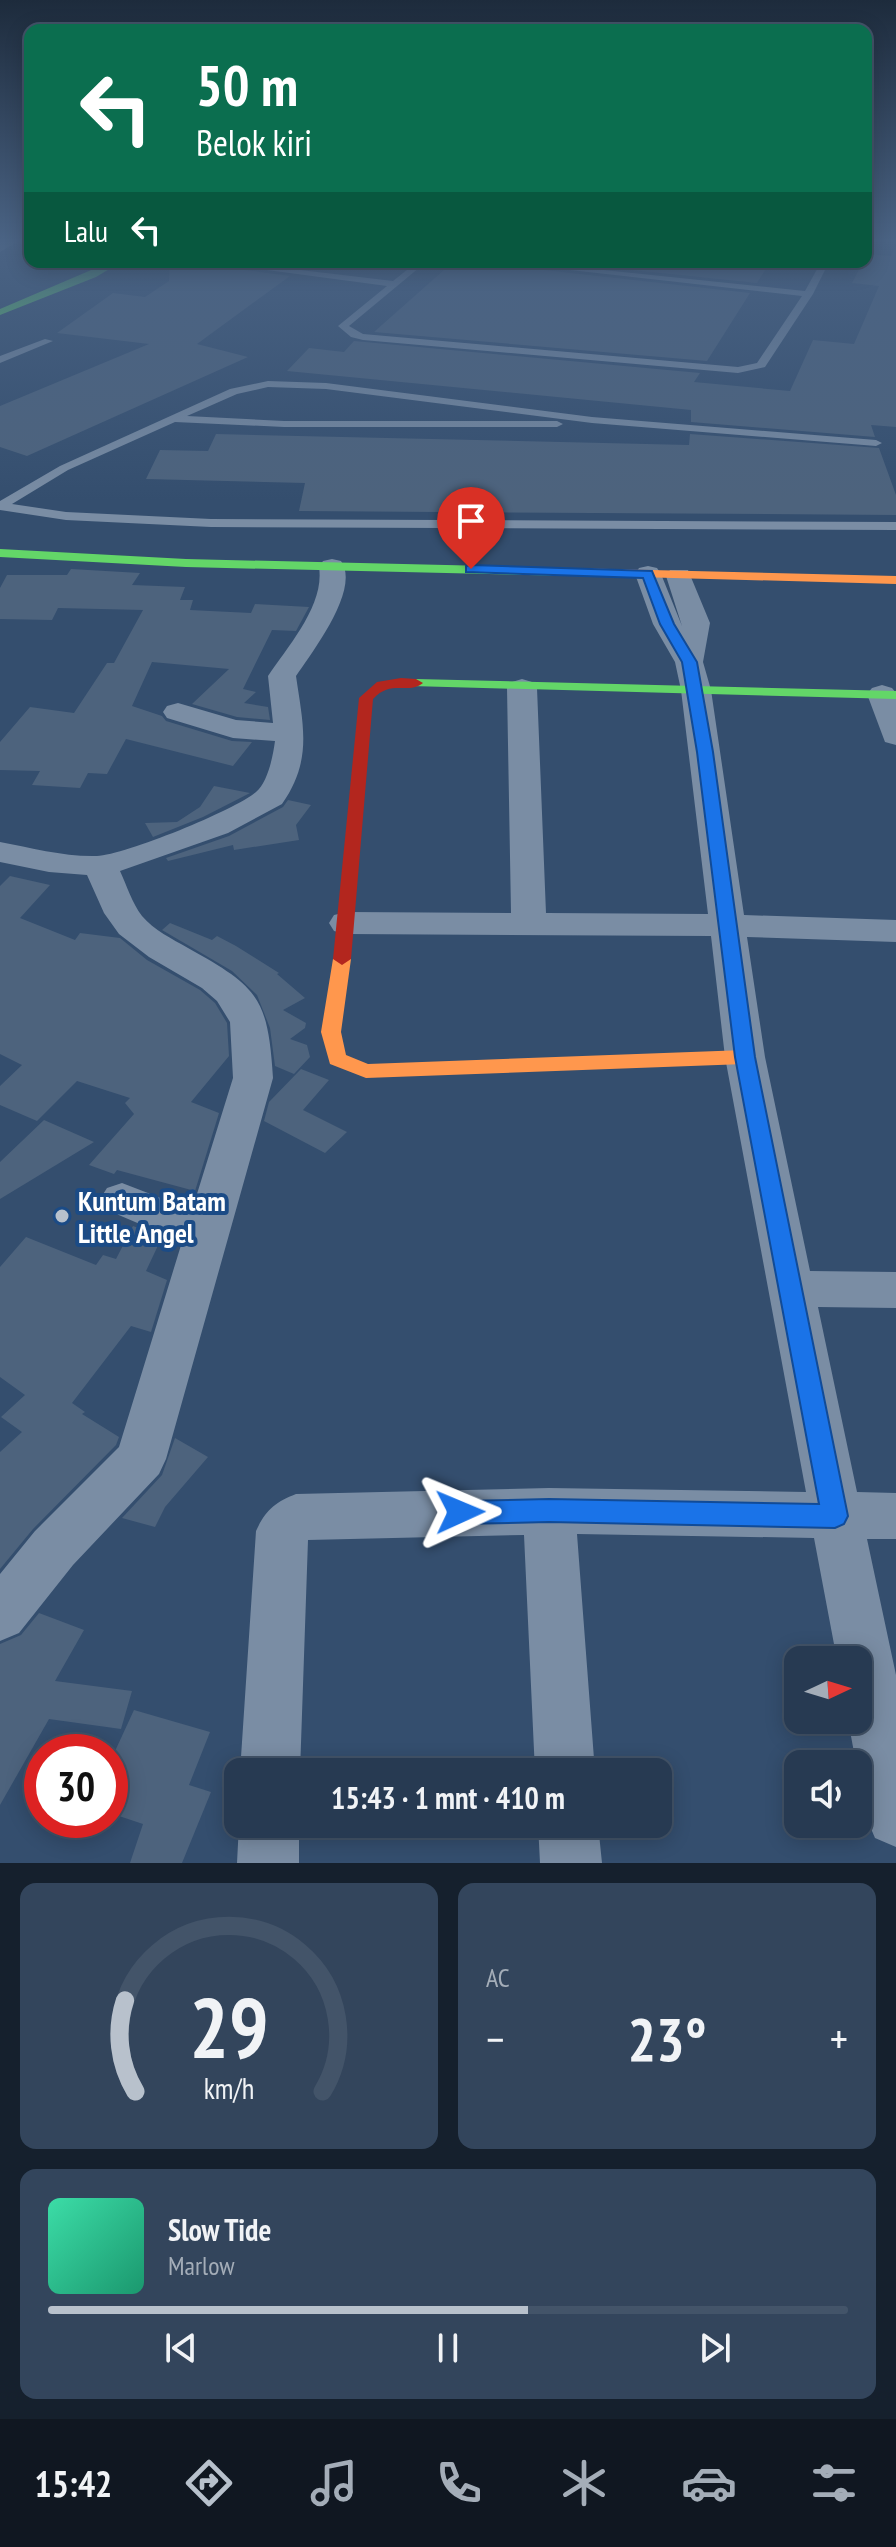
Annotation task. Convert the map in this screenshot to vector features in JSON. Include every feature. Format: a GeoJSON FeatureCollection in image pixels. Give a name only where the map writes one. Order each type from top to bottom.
{"type":"FeatureCollection","features":[{"type":"Feature","properties":{"kind":"street"},"geometry":{"type":"LineString","coordinates":[[0,537],[97,544],[240,545]]}},
{"type":"Feature","properties":{"kind":"street"},"geometry":{"type":"LineString","coordinates":[[0,553],[131,561],[332,567],[472,560],[679,576],[896,580]]}},
{"type":"Feature","properties":{"kind":"street"},"geometry":{"type":"LineString","coordinates":[[2,855],[100,866],[216,826],[271,797],[288,760],[290,742],[282,676],[319,620],[334,579],[332,567]]}},
{"type":"Feature","properties":{"kind":"street"},"geometry":{"type":"LineString","coordinates":[[648,574],[692,676]]}},
{"type":"Feature","properties":{"kind":"street"},"geometry":{"type":"LineString","coordinates":[[679,576],[696,623],[692,676],[745,1057],[896,1817]]}},
{"type":"Feature","properties":{"kind":"street"},"geometry":{"type":"LineString","coordinates":[[745,1057],[366,1071],[337,1059],[331,1032],[347,923],[366,698],[373,688],[386,682],[522,688],[692,676],[889,694],[896,736]]}},
{"type":"Feature","properties":{"kind":"street"},"geometry":{"type":"LineString","coordinates":[[522,688],[529,926]]}},
{"type":"Feature","properties":{"kind":"street"},"geometry":{"type":"LineString","coordinates":[[178,712],[233,729],[287,733]]}},
{"type":"Feature","properties":{"kind":"street"},"geometry":{"type":"LineString","coordinates":[[0,1615],[54,1548],[141,1459],[253,1078],[249,1022],[229,990],[150,943],[131,925],[100,866]]}},
{"type":"Feature","properties":{"kind":"street"},"geometry":{"type":"LineString","coordinates":[[347,923],[726,925],[896,931]]}},
{"type":"Feature","properties":{"kind":"street"},"geometry":{"type":"LineString","coordinates":[[122,1199],[207,1234]]}},
{"type":"Feature","properties":{"kind":"street"},"geometry":{"type":"LineString","coordinates":[[790,1289],[896,1290]]}},
{"type":"Feature","properties":{"kind":"street"},"geometry":{"type":"LineString","coordinates":[[549,1511],[564,1758]]}},
{"type":"Feature","properties":{"kind":"street"},"geometry":{"type":"LineString","coordinates":[[271,1758],[282,1531],[296,1517],[549,1511],[896,1516]]}},
{"type":"Feature","properties":{"kind":"street"},"geometry":{"type":"LineString","coordinates":[[268,1863],[269,1838]]}},
{"type":"Feature","properties":{"kind":"street"},"geometry":{"type":"LineString","coordinates":[[569,1838],[571,1863]]}},
{"type":"Feature","properties":{"kind":"lane"},"geometry":{"type":"LineString","coordinates":[[344,327],[354,335],[363,337],[738,370],[761,365],[786,327]]}},
{"type":"Feature","properties":{"kind":"lane"},"geometry":{"type":"LineString","coordinates":[[0,360],[48,341]]}},
{"type":"Feature","properties":{"kind":"lane"},"geometry":{"type":"LineString","coordinates":[[0,506],[64,468],[234,391],[268,384],[291,384],[592,420],[876,443]]}},
{"type":"Feature","properties":{"kind":"lane"},"geometry":{"type":"LineString","coordinates":[[176,419],[284,424],[558,424],[592,420]]}},
{"type":"Feature","properties":{"kind":"lane"},"geometry":{"type":"LineString","coordinates":[[0,506],[66,516],[211,523],[896,526]]}},
{"type":"Feature","properties":{"kind":"building"},"geometry":{"type":"Polygon","coordinates":[[[65,327],[220,327],[197,344],[248,357],[27,456],[0,447],[0,406],[149,344],[57,333],[65,327]]]}},
{"type":"Feature","properties":{"kind":"building"},"geometry":{"type":"Polygon","coordinates":[[[380,327],[729,327],[707,361],[374,332],[380,327]]]}},
{"type":"Feature","properties":{"kind":"building"},"geometry":{"type":"Polygon","coordinates":[[[861,327],[896,327],[896,427],[871,425],[875,437],[691,422],[691,410],[287,371],[309,348],[344,352],[354,341],[700,373],[694,382],[790,391],[813,340],[854,344],[861,327]]]}},
{"type":"Feature","properties":{"kind":"building"},"geometry":{"type":"Polygon","coordinates":[[[216,434],[689,445],[690,434],[879,448],[896,495],[896,515],[299,511],[305,483],[146,479],[160,450],[208,451],[216,434]]]}},
{"type":"Feature","properties":{"kind":"building"},"geometry":{"type":"Polygon","coordinates":[[[71,569],[140,573],[132,585],[185,587],[180,600],[193,600],[190,610],[251,613],[255,604],[309,607],[296,631],[272,630],[243,689],[256,692],[244,703],[268,707],[270,720],[237,717],[192,704],[229,669],[152,662],[132,706],[162,716],[166,721],[232,741],[252,742],[233,766],[126,739],[107,774],[88,773],[80,788],[32,785],[40,771],[0,770],[0,742],[30,707],[74,713],[107,663],[114,663],[143,610],[58,608],[52,620],[0,619],[0,588],[7,575],[67,575],[71,569]]]}},
{"type":"Feature","properties":{"kind":"building"},"geometry":{"type":"Polygon","coordinates":[[[214,786],[250,793],[203,817],[153,837],[145,823],[177,822],[200,807],[214,786]]]}},
{"type":"Feature","properties":{"kind":"building"},"geometry":{"type":"Polygon","coordinates":[[[288,800],[311,805],[296,825],[299,840],[234,850],[233,845],[168,861],[166,858],[229,836],[283,807],[288,800]]]}},
{"type":"Feature","properties":{"kind":"building"},"geometry":{"type":"Polygon","coordinates":[[[10,876],[50,885],[20,918],[75,940],[80,933],[120,938],[147,960],[200,990],[215,1003],[227,1023],[229,1056],[191,1102],[219,1113],[195,1191],[117,1170],[114,1174],[89,1165],[134,1114],[125,1103],[130,1098],[77,1081],[37,1121],[0,1105],[0,1086],[22,1065],[0,1054],[0,886],[10,876]]]}},
{"type":"Feature","properties":{"kind":"building"},"geometry":{"type":"Polygon","coordinates":[[[170,923],[212,940],[217,936],[236,946],[279,973],[305,998],[283,1010],[306,1023],[305,1028],[290,1039],[307,1045],[310,1057],[294,1074],[275,1066],[270,1028],[257,995],[232,971],[162,930],[170,923]]]}},
{"type":"Feature","properties":{"kind":"building"},"geometry":{"type":"Polygon","coordinates":[[[301,1069],[329,1080],[303,1110],[347,1132],[325,1153],[264,1121],[269,1102],[301,1069]]]}},
{"type":"Feature","properties":{"kind":"building"},"geometry":{"type":"Polygon","coordinates":[[[44,1120],[94,1142],[0,1199],[0,1162],[44,1120]]]}},
{"type":"Feature","properties":{"kind":"building"},"geometry":{"type":"Polygon","coordinates":[[[133,1226],[162,1237],[146,1271],[167,1280],[151,1332],[131,1326],[72,1403],[85,1412],[82,1414],[119,1437],[116,1445],[33,1529],[0,1569],[0,1452],[22,1432],[1,1417],[25,1395],[0,1377],[0,1267],[26,1237],[96,1265],[103,1255],[116,1259],[133,1226]]]}},
{"type":"Feature","properties":{"kind":"building"},"geometry":{"type":"Polygon","coordinates":[[[175,1438],[208,1457],[165,1507],[155,1527],[122,1518],[162,1475],[175,1438]]]}},
{"type":"Feature","properties":{"kind":"building"},"geometry":{"type":"Polygon","coordinates":[[[39,1613],[84,1630],[55,1681],[132,1691],[121,1729],[49,1719],[40,1734],[24,1734],[24,1763],[0,1805],[0,1644],[21,1635],[39,1613]]]}},
{"type":"Feature","properties":{"kind":"building"},"geometry":{"type":"Polygon","coordinates":[[[134,1710],[210,1732],[189,1785],[211,1792],[182,1863],[130,1863],[143,1824],[128,1819],[128,1734],[123,1734],[134,1710]]]}},
{"type":"Feature","properties":{"kind":"traffic: fast"},"geometry":{"type":"LineString","coordinates":[[0,553],[186,563],[569,572]]}},
{"type":"Feature","properties":{"kind":"traffic: fast"},"geometry":{"type":"LineString","coordinates":[[416,683],[896,695]]}},
{"type":"Feature","properties":{"kind":"traffic: slow"},"geometry":{"type":"LineString","coordinates":[[569,572],[896,580]]}},
{"type":"Feature","properties":{"kind":"traffic: slow"},"geometry":{"type":"LineString","coordinates":[[342,959],[331,1032],[337,1059],[366,1071],[745,1057]]}},
{"type":"Feature","properties":{"kind":"traffic: jam"},"geometry":{"type":"LineString","coordinates":[[342,959],[366,698],[382,685],[416,683]]}},
{"type":"Feature","properties":{"kind":"place","name":"Kuntum Batam Little Angel"},"geometry":{"type":"Point","coordinates":[62,1216]}},
{"type":"Feature","properties":{"kind":"route"},"geometry":{"type":"LineString","coordinates":[[460,1512],[835,1516],[745,1057],[705,752],[689,662],[667,624],[648,574],[471,569]]}}]}
